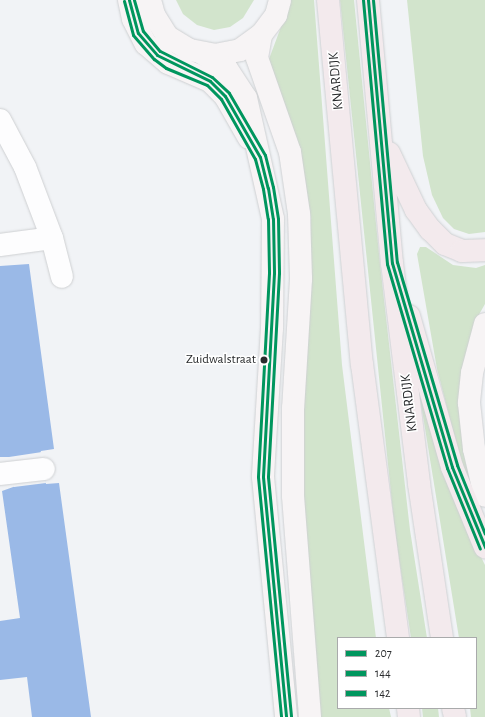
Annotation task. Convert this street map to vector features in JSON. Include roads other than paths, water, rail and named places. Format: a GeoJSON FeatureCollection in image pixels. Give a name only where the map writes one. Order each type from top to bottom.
{"type":"FeatureCollection","features":[{"type":"Feature","properties":{"kind":"main road","name":"KNARDIJK"},"geometry":{"type":"LineString","coordinates":[[328,0],[362,364],[398,637]]}},
{"type":"Feature","properties":{"kind":"main road","name":"KNARDIJK"},"geometry":{"type":"LineString","coordinates":[[368,0],[392,263],[419,484],[442,637]]}},
{"type":"Feature","properties":{"kind":"main road"},"geometry":{"type":"LineString","coordinates":[[381,131],[399,176],[430,229],[445,244],[462,251],[485,250]]}},
{"type":"Feature","properties":{"kind":"main road"},"geometry":{"type":"LineString","coordinates":[[392,263],[452,467],[485,547]]}},
{"type":"Feature","properties":{"kind":"street"},"geometry":{"type":"LineString","coordinates":[[129,0],[132,19],[146,44],[168,63],[199,63],[215,55],[240,50],[261,36],[276,15],[280,0]]}},
{"type":"Feature","properties":{"kind":"street"},"geometry":{"type":"LineString","coordinates":[[150,0],[154,15],[168,36],[199,63],[225,96],[260,158],[273,219],[274,273],[263,477],[286,717]]}},
{"type":"Feature","properties":{"kind":"street"},"geometry":{"type":"LineString","coordinates":[[261,36],[257,58],[290,152],[299,214],[301,279],[293,408],[292,488],[310,717]]}},
{"type":"Feature","properties":{"kind":"street"},"geometry":{"type":"LineString","coordinates":[[0,120],[25,167],[52,238],[62,277]]}},
{"type":"Feature","properties":{"kind":"street"},"geometry":{"type":"LineString","coordinates":[[0,245],[52,238]]}},
{"type":"Feature","properties":{"kind":"street"},"geometry":{"type":"LineString","coordinates":[[485,324],[472,373],[469,403],[474,450],[485,496]]}},
{"type":"Feature","properties":{"kind":"street"},"geometry":{"type":"LineString","coordinates":[[6,474],[44,469]]}},
{"type":"Feature","properties":{"kind":"water"},"geometry":{"type":"Polygon","coordinates":[[[29,264],[54,449],[41,451],[40,454],[46,484],[59,483],[91,717],[32,717],[27,677],[0,680],[0,621],[20,618],[2,491],[16,486],[11,457],[0,457],[0,266],[29,264]]]}},
{"type":"Feature","properties":{"kind":"place","name":"Zuidwalstraat"},"geometry":{"type":"Point","coordinates":[264,360]}}]}
